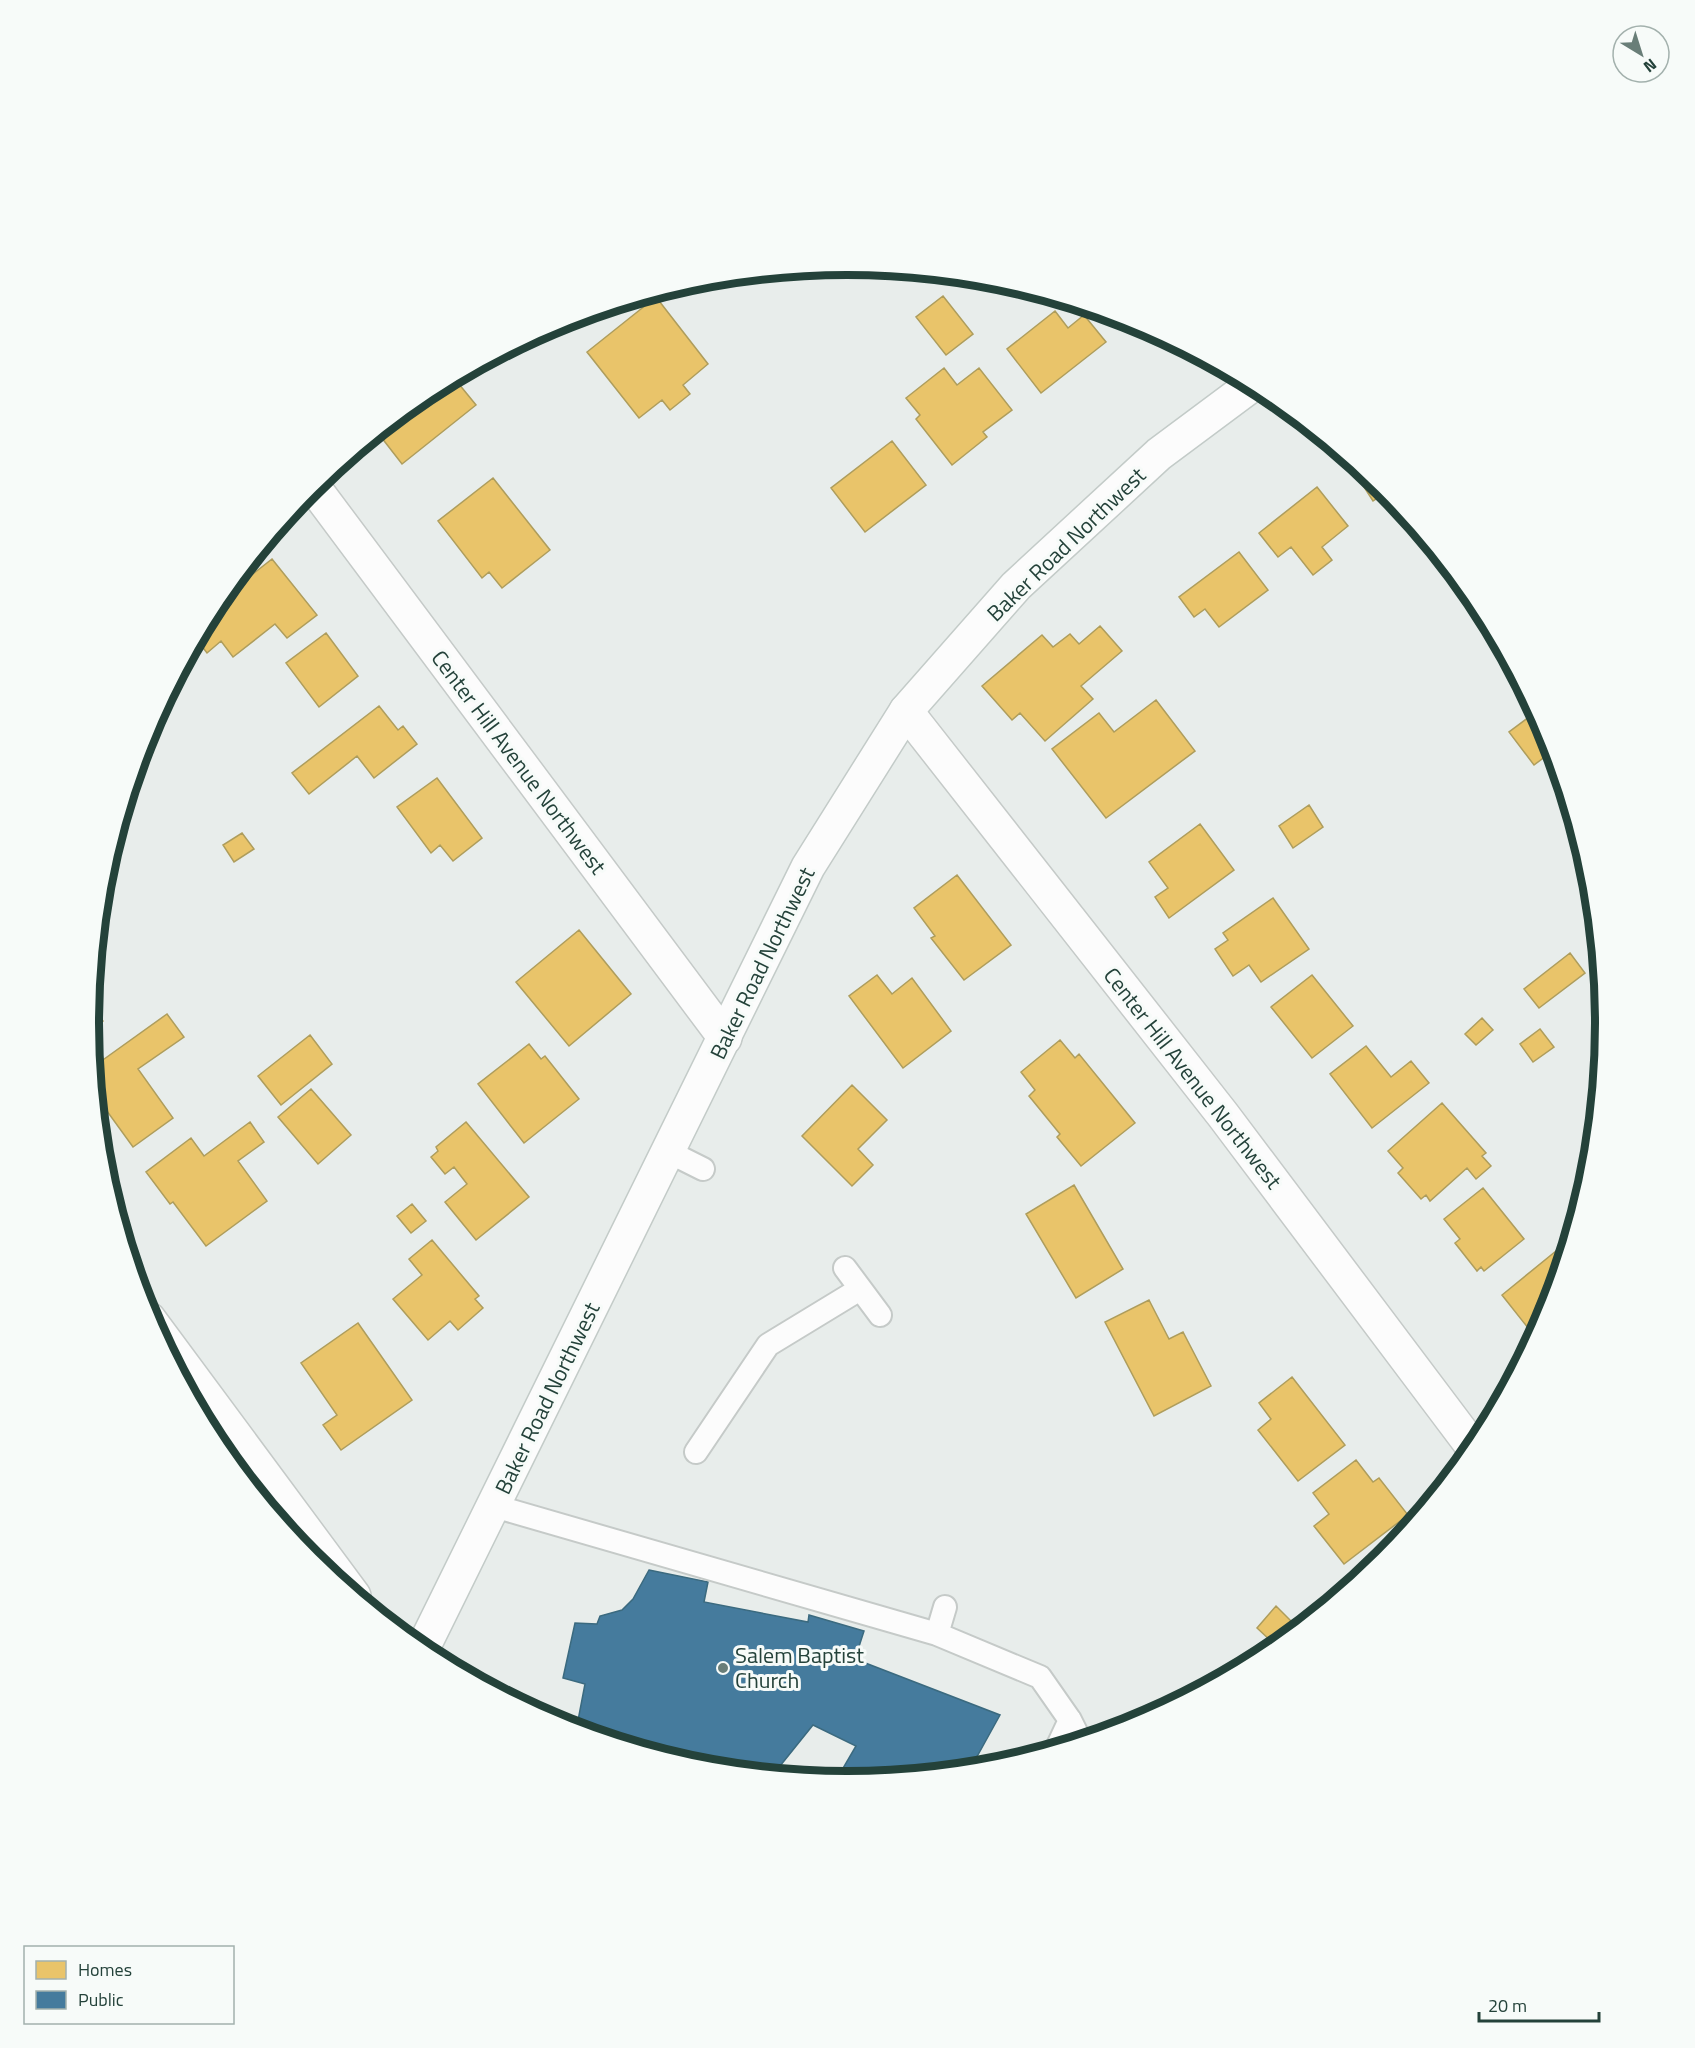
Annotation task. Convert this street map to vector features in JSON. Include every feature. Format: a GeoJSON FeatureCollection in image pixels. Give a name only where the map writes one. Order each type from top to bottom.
{"type":"FeatureCollection","features":[{"type":"Feature","properties":{"kind":"street","name":"Baker Road Northwest"},"geometry":{"type":"LineString","coordinates":[[426,1642],[808,867],[906,711],[1016,586],[1159,454],[1245,390]]}},
{"type":"Feature","properties":{"kind":"street","name":"Center Hill Avenue Northwest"},"geometry":{"type":"LineString","coordinates":[[319,494],[725,1038]]}},
{"type":"Feature","properties":{"kind":"street","name":"Center Hill Avenue Northwest"},"geometry":{"type":"LineString","coordinates":[[906,711],[1223,1115],[1469,1442]]}},
{"type":"Feature","properties":{"kind":"street"},"geometry":{"type":"LineString","coordinates":[[177,1357],[332,1566]]}},
{"type":"Feature","properties":{"kind":"lane"},"geometry":{"type":"LineString","coordinates":[[669,1152],[703,1169]]}},
{"type":"Feature","properties":{"kind":"lane"},"geometry":{"type":"LineString","coordinates":[[845,1268],[880,1315]]}},
{"type":"Feature","properties":{"kind":"lane"},"geometry":{"type":"LineString","coordinates":[[696,1452],[768,1345],[860,1289]]}},
{"type":"Feature","properties":{"kind":"lane"},"geometry":{"type":"LineString","coordinates":[[494,1506],[937,1634],[1040,1677],[1070,1720],[1078,1736]]}},
{"type":"Feature","properties":{"kind":"lane"},"geometry":{"type":"LineString","coordinates":[[937,1634],[945,1607]]}},
{"type":"Feature","properties":{"kind":"lane"},"geometry":{"type":"LineString","coordinates":[[1060,1741],[1070,1720]]}},
{"type":"Feature","properties":{"kind":"building: Homes"},"geometry":{"type":"Polygon","coordinates":[[[943,296],[973,334],[946,355],[916,317],[943,296]]]}},
{"type":"Feature","properties":{"kind":"building: Homes"},"geometry":{"type":"Polygon","coordinates":[[[658,300],[708,364],[683,385],[690,394],[670,410],[662,400],[639,418],[587,352],[649,302],[658,300]]]}},
{"type":"Feature","properties":{"kind":"building: Homes"},"geometry":{"type":"Polygon","coordinates":[[[1055,311],[1068,328],[1084,315],[1106,342],[1041,393],[1007,349],[1055,311]]]}},
{"type":"Feature","properties":{"kind":"building: Homes"},"geometry":{"type":"Polygon","coordinates":[[[944,368],[957,385],[979,368],[1012,410],[983,432],[987,437],[952,465],[916,419],[920,415],[906,398],[944,368]]]}},
{"type":"Feature","properties":{"kind":"building: Homes"},"geometry":{"type":"Polygon","coordinates":[[[459,385],[476,405],[402,464],[382,438],[459,385]]]}},
{"type":"Feature","properties":{"kind":"building: Homes"},"geometry":{"type":"Polygon","coordinates":[[[892,441],[926,485],[865,532],[831,488],[892,441]]]}},
{"type":"Feature","properties":{"kind":"building: Homes"},"geometry":{"type":"Polygon","coordinates":[[[1357,476],[1379,497],[1373,501],[1357,476]]]}},
{"type":"Feature","properties":{"kind":"building: Homes"},"geometry":{"type":"Polygon","coordinates":[[[493,478],[550,550],[502,588],[489,572],[482,578],[438,521],[493,478]]]}},
{"type":"Feature","properties":{"kind":"building: Homes"},"geometry":{"type":"Polygon","coordinates":[[[1317,487],[1348,526],[1322,547],[1332,560],[1313,575],[1291,547],[1278,557],[1259,533],[1317,487]]]}},
{"type":"Feature","properties":{"kind":"building: Homes"},"geometry":{"type":"Polygon","coordinates":[[[1239,552],[1268,590],[1219,627],[1205,609],[1194,617],[1179,597],[1239,552]]]}},
{"type":"Feature","properties":{"kind":"building: Homes"},"geometry":{"type":"Polygon","coordinates":[[[272,559],[317,615],[287,638],[275,624],[233,657],[221,641],[207,653],[202,646],[245,580],[272,559]]]}},
{"type":"Feature","properties":{"kind":"building: Homes"},"geometry":{"type":"Polygon","coordinates":[[[1100,626],[1122,651],[1081,686],[1093,699],[1045,741],[1020,713],[1012,720],[982,686],[1042,635],[1053,647],[1070,634],[1079,644],[1100,626]]]}},
{"type":"Feature","properties":{"kind":"building: Homes"},"geometry":{"type":"Polygon","coordinates":[[[326,633],[358,676],[319,707],[286,663],[326,633]]]}},
{"type":"Feature","properties":{"kind":"building: Homes"},"geometry":{"type":"Polygon","coordinates":[[[1156,700],[1195,751],[1106,818],[1052,749],[1099,713],[1114,732],[1156,700]]]}},
{"type":"Feature","properties":{"kind":"building: Homes"},"geometry":{"type":"Polygon","coordinates":[[[379,706],[398,730],[403,726],[417,744],[374,778],[357,756],[309,794],[292,773],[379,706]]]}},
{"type":"Feature","properties":{"kind":"building: Homes"},"geometry":{"type":"Polygon","coordinates":[[[1530,717],[1546,756],[1534,765],[1509,732],[1530,717]]]}},
{"type":"Feature","properties":{"kind":"building: Homes"},"geometry":{"type":"Polygon","coordinates":[[[437,778],[482,838],[453,861],[440,845],[431,853],[397,807],[437,778]]]}},
{"type":"Feature","properties":{"kind":"building: Homes"},"geometry":{"type":"Polygon","coordinates":[[[1309,805],[1323,827],[1293,848],[1279,826],[1309,805]]]}},
{"type":"Feature","properties":{"kind":"building: Homes"},"geometry":{"type":"Polygon","coordinates":[[[1200,824],[1234,870],[1169,918],[1155,897],[1168,888],[1149,862],[1200,824]]]}},
{"type":"Feature","properties":{"kind":"building: Homes"},"geometry":{"type":"Polygon","coordinates":[[[242,833],[254,849],[234,862],[223,845],[242,833]]]}},
{"type":"Feature","properties":{"kind":"building: Homes"},"geometry":{"type":"Polygon","coordinates":[[[957,875],[1011,945],[964,980],[931,938],[935,936],[914,908],[957,875]]]}},
{"type":"Feature","properties":{"kind":"building: Homes"},"geometry":{"type":"Polygon","coordinates":[[[1273,898],[1309,949],[1261,982],[1249,965],[1233,976],[1215,949],[1228,940],[1223,933],[1273,898]]]}},
{"type":"Feature","properties":{"kind":"building: Homes"},"geometry":{"type":"Polygon","coordinates":[[[579,930],[631,994],[569,1046],[516,982],[579,930]]]}},
{"type":"Feature","properties":{"kind":"building: Homes"},"geometry":{"type":"Polygon","coordinates":[[[1570,953],[1585,973],[1539,1008],[1524,989],[1570,953]]]}},
{"type":"Feature","properties":{"kind":"building: Homes"},"geometry":{"type":"Polygon","coordinates":[[[877,975],[892,994],[912,978],[951,1031],[903,1068],[849,996],[877,975]]]}},
{"type":"Feature","properties":{"kind":"building: Homes"},"geometry":{"type":"Polygon","coordinates":[[[1312,975],[1353,1026],[1312,1058],[1271,1007],[1312,975]]]}},
{"type":"Feature","properties":{"kind":"building: Homes"},"geometry":{"type":"Polygon","coordinates":[[[167,1014],[184,1037],[138,1069],[173,1118],[133,1147],[104,1107],[101,1062],[167,1014]]]}},
{"type":"Feature","properties":{"kind":"building: Homes"},"geometry":{"type":"Polygon","coordinates":[[[1482,1018],[1493,1030],[1476,1045],[1465,1034],[1482,1018]]]}},
{"type":"Feature","properties":{"kind":"building: Homes"},"geometry":{"type":"Polygon","coordinates":[[[1540,1029],[1554,1047],[1533,1062],[1520,1044],[1540,1029]]]}},
{"type":"Feature","properties":{"kind":"building: Homes"},"geometry":{"type":"Polygon","coordinates":[[[310,1035],[332,1064],[281,1105],[258,1076],[310,1035]]]}},
{"type":"Feature","properties":{"kind":"building: Homes"},"geometry":{"type":"Polygon","coordinates":[[[1060,1040],[1075,1058],[1079,1054],[1135,1123],[1081,1166],[1057,1137],[1060,1134],[1029,1096],[1035,1090],[1021,1072],[1060,1040]]]}},
{"type":"Feature","properties":{"kind":"building: Homes"},"geometry":{"type":"Polygon","coordinates":[[[529,1044],[541,1059],[545,1056],[579,1099],[524,1143],[478,1084],[529,1044]]]}},
{"type":"Feature","properties":{"kind":"building: Homes"},"geometry":{"type":"Polygon","coordinates":[[[1366,1046],[1391,1077],[1411,1061],[1429,1083],[1372,1128],[1330,1074],[1366,1046]]]}},
{"type":"Feature","properties":{"kind":"building: Homes"},"geometry":{"type":"Polygon","coordinates":[[[852,1085],[887,1120],[858,1149],[873,1165],[852,1186],[802,1136],[852,1085]]]}},
{"type":"Feature","properties":{"kind":"building: Homes"},"geometry":{"type":"Polygon","coordinates":[[[311,1089],[351,1135],[318,1164],[278,1117],[311,1089]]]}},
{"type":"Feature","properties":{"kind":"building: Homes"},"geometry":{"type":"Polygon","coordinates":[[[1442,1103],[1486,1153],[1482,1156],[1491,1166],[1476,1179],[1467,1168],[1430,1201],[1426,1195],[1421,1199],[1398,1173],[1403,1168],[1388,1151],[1442,1103]]]}},
{"type":"Feature","properties":{"kind":"building: Homes"},"geometry":{"type":"Polygon","coordinates":[[[250,1122],[264,1142],[238,1161],[267,1201],[206,1246],[173,1202],[170,1204],[146,1172],[191,1138],[204,1156],[250,1122]]]}},
{"type":"Feature","properties":{"kind":"building: Homes"},"geometry":{"type":"Polygon","coordinates":[[[466,1122],[529,1197],[476,1240],[445,1202],[467,1184],[454,1167],[445,1174],[431,1157],[438,1151],[436,1147],[466,1122]]]}},
{"type":"Feature","properties":{"kind":"building: Homes"},"geometry":{"type":"Polygon","coordinates":[[[1074,1185],[1123,1269],[1076,1298],[1026,1214],[1074,1185]]]}},
{"type":"Feature","properties":{"kind":"building: Homes"},"geometry":{"type":"Polygon","coordinates":[[[1483,1188],[1524,1239],[1484,1271],[1481,1267],[1477,1271],[1455,1243],[1460,1239],[1444,1219],[1483,1188]]]}},
{"type":"Feature","properties":{"kind":"building: Homes"},"geometry":{"type":"Polygon","coordinates":[[[412,1204],[426,1221],[411,1233],[397,1216],[412,1204]]]}},
{"type":"Feature","properties":{"kind":"building: Homes"},"geometry":{"type":"Polygon","coordinates":[[[432,1240],[479,1296],[475,1299],[483,1308],[458,1330],[450,1321],[428,1340],[393,1299],[422,1275],[409,1259],[432,1240]]]}},
{"type":"Feature","properties":{"kind":"building: Homes"},"geometry":{"type":"Polygon","coordinates":[[[1556,1251],[1559,1255],[1530,1330],[1502,1295],[1556,1251]]]}},
{"type":"Feature","properties":{"kind":"building: Homes"},"geometry":{"type":"Polygon","coordinates":[[[1149,1300],[1169,1339],[1183,1332],[1211,1386],[1154,1416],[1105,1322],[1149,1300]]]}},
{"type":"Feature","properties":{"kind":"building: Homes"},"geometry":{"type":"Polygon","coordinates":[[[358,1323],[412,1400],[341,1450],[323,1425],[337,1415],[301,1363],[358,1323]]]}},
{"type":"Feature","properties":{"kind":"building: Homes"},"geometry":{"type":"Polygon","coordinates":[[[1292,1377],[1345,1445],[1298,1481],[1258,1430],[1271,1419],[1259,1403],[1292,1377]]]}},
{"type":"Feature","properties":{"kind":"building: Homes"},"geometry":{"type":"Polygon","coordinates":[[[1356,1460],[1373,1482],[1379,1478],[1408,1515],[1344,1564],[1314,1526],[1329,1514],[1313,1493],[1356,1460]]]}},
{"type":"Feature","properties":{"kind":"building: Homes"},"geometry":{"type":"Polygon","coordinates":[[[1276,1606],[1292,1622],[1271,1641],[1257,1628],[1276,1606]]]}},
{"type":"Feature","properties":{"kind":"building: Public","name":"Salem Baptist Church"},"geometry":{"type":"Polygon","coordinates":[[[649,1570],[708,1582],[704,1602],[808,1622],[809,1615],[864,1631],[855,1659],[1000,1715],[974,1761],[896,1771],[841,1772],[856,1746],[813,1725],[780,1766],[783,1769],[701,1758],[607,1733],[578,1722],[585,1684],[563,1678],[575,1623],[597,1624],[600,1616],[622,1610],[633,1599],[649,1570]]]}},
{"type":"Feature","properties":{"kind":"place","name":"Salem Baptist Church"},"geometry":{"type":"Point","coordinates":[723,1668]}}]}
